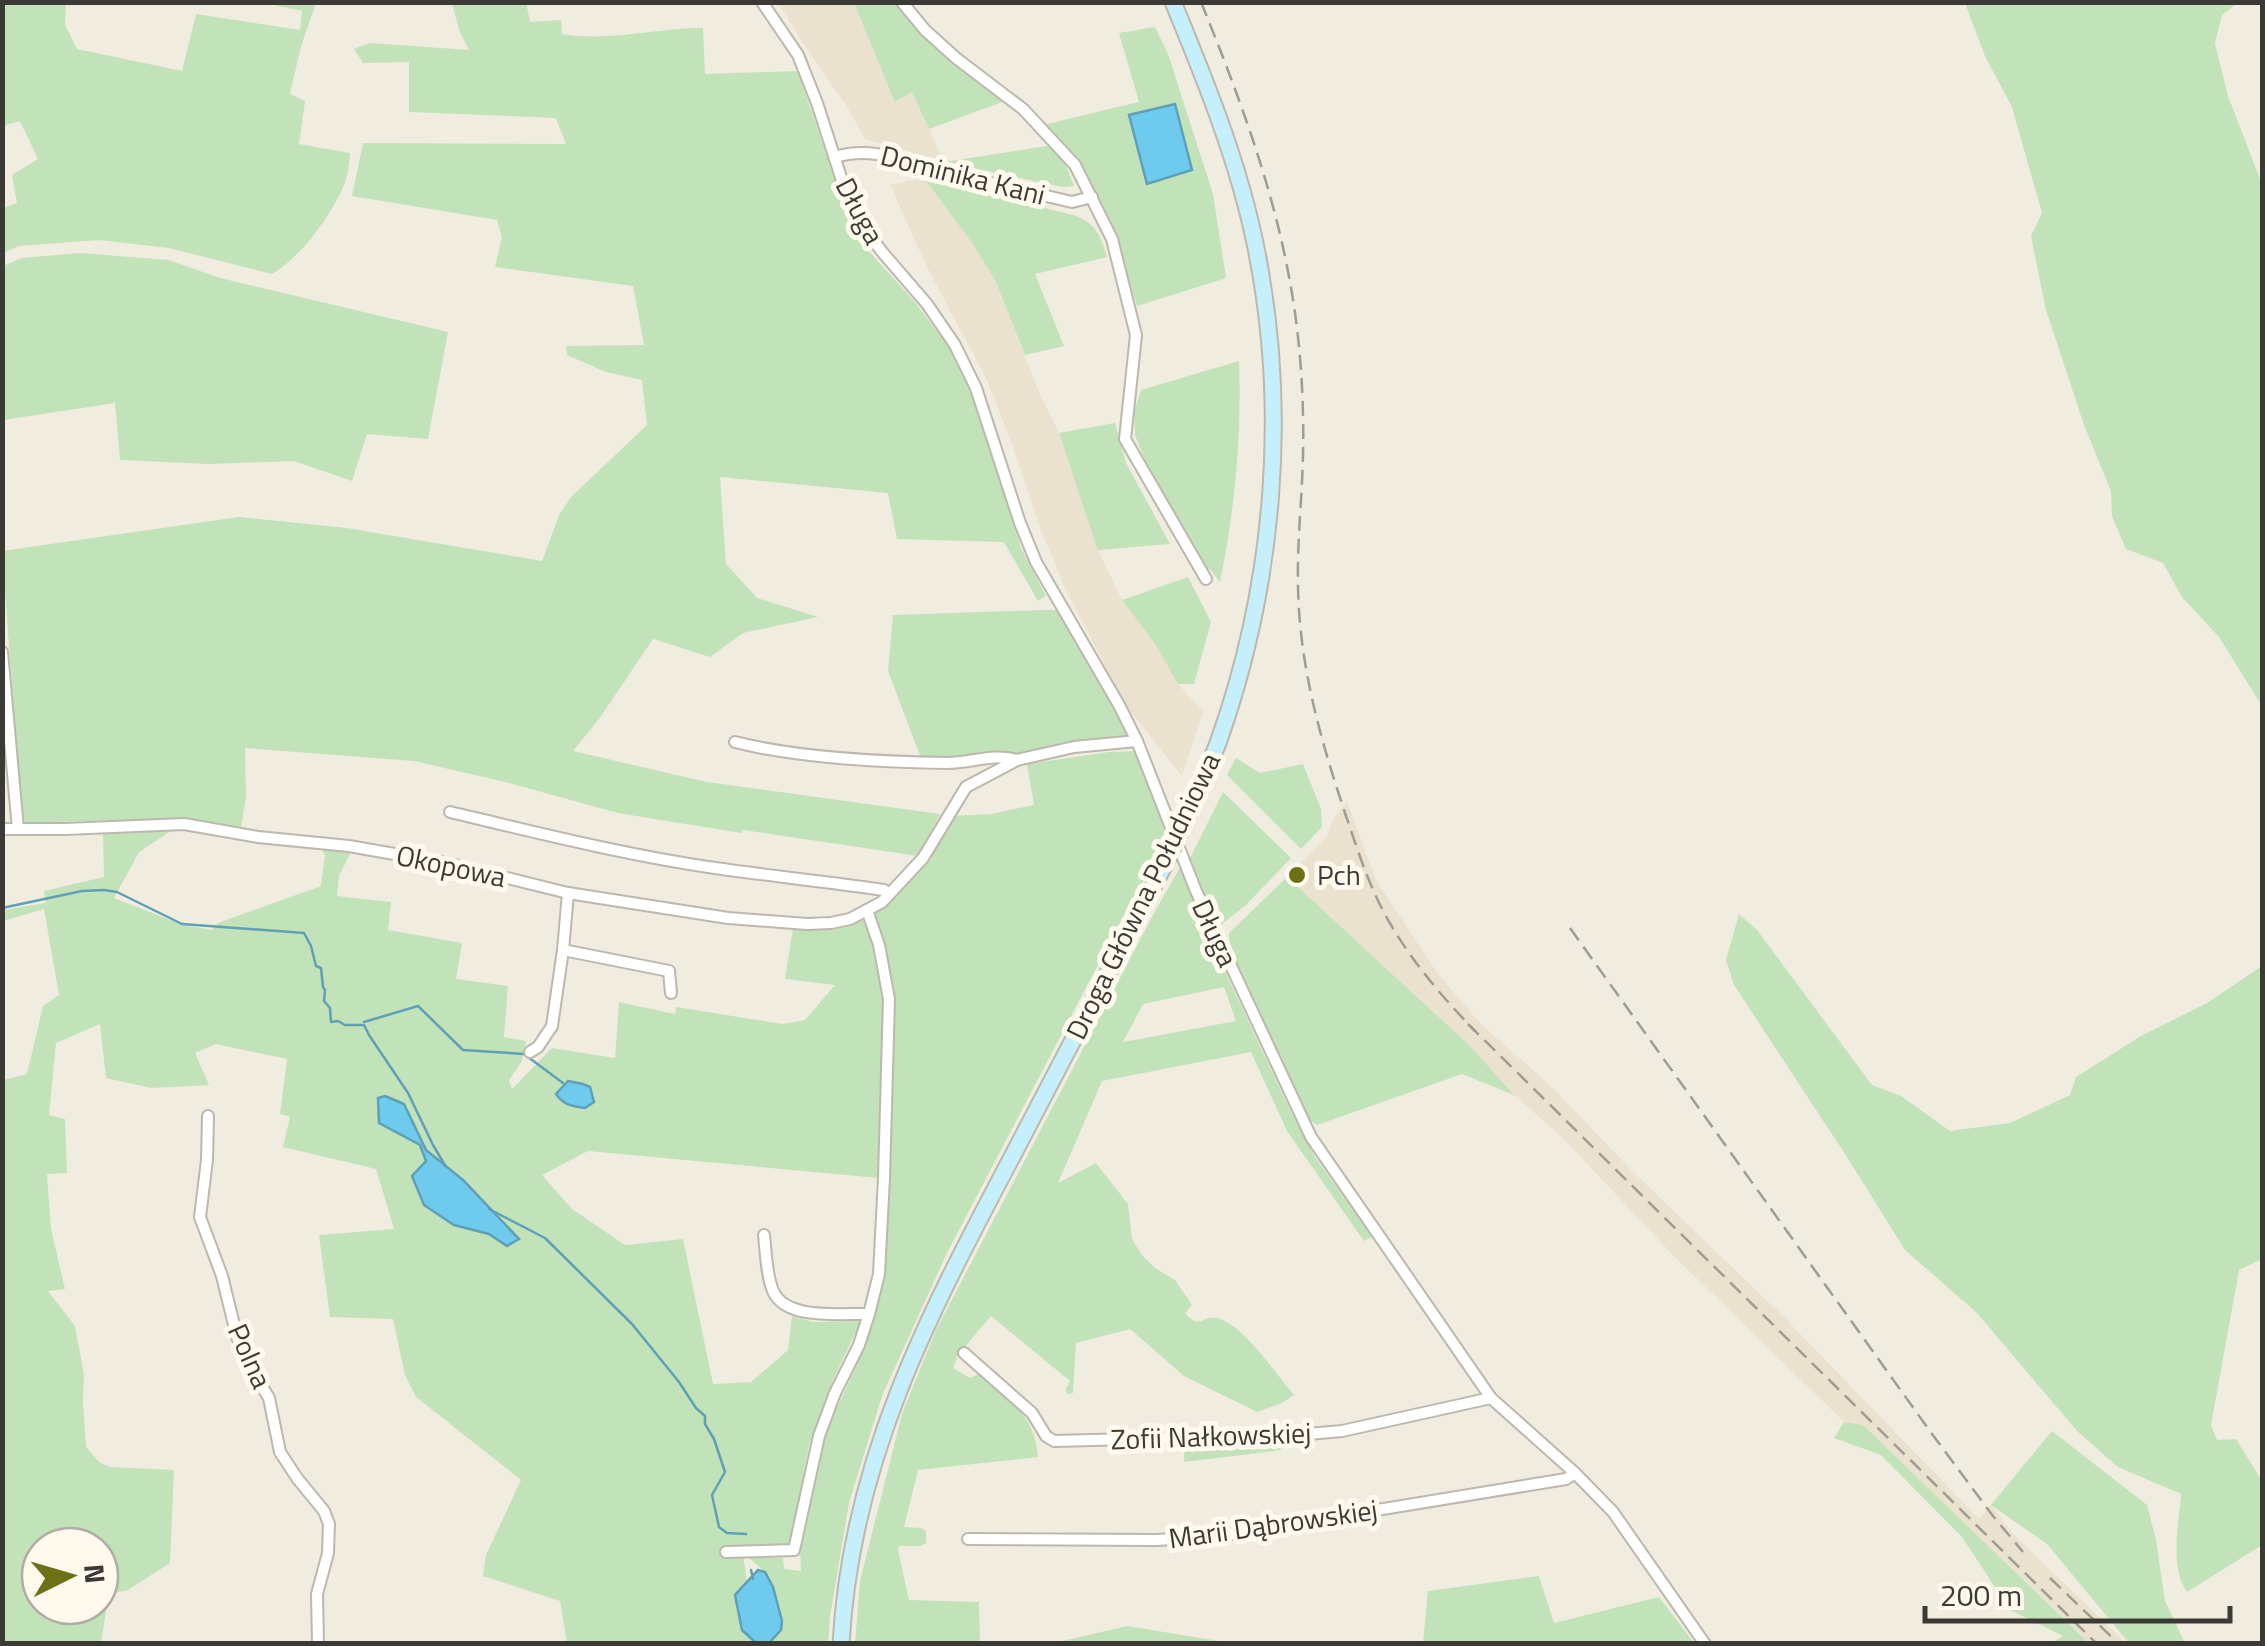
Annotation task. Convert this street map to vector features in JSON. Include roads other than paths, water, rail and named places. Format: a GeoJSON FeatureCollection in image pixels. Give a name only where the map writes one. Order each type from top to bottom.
{"type":"FeatureCollection","features":[{"type":"Feature","properties":{"kind":"main road","name":"Droga Główna Południowa"},"geometry":{"type":"LineString","coordinates":[[841,1644],[848,1568],[864,1492],[888,1414],[952,1271],[1194,802],[1218,743],[1244,658],[1262,576],[1272,484],[1272,387],[1256,248],[1243,196],[1174,2]]}},
{"type":"Feature","properties":{"kind":"street","name":"Długa"},"geometry":{"type":"LineString","coordinates":[[762,2],[798,55],[846,193],[864,228],[927,304],[955,346],[976,388],[1036,562],[1138,741],[1196,891],[1311,1137],[1492,1398],[1613,1512],[1706,1644]]}},
{"type":"Feature","properties":{"kind":"street","name":"Dominika Kani"},"geometry":{"type":"LineString","coordinates":[[902,2],[924,30],[1023,109],[1076,164],[1112,238],[1136,335],[1126,439],[1206,579]]}},
{"type":"Feature","properties":{"kind":"street","name":"Dominika Kani"},"geometry":{"type":"LineString","coordinates":[[834,157],[870,151],[880,157],[1072,202],[1092,197]]}},
{"type":"Feature","properties":{"kind":"street"},"geometry":{"type":"LineString","coordinates":[[2,652],[18,829]]}},
{"type":"Feature","properties":{"kind":"street","name":"Okopowa"},"geometry":{"type":"LineString","coordinates":[[2,829],[184,824],[450,864],[568,893],[728,918],[807,924],[850,920],[882,902],[923,858],[966,786],[1016,760],[1074,747],[1138,741]]}},
{"type":"Feature","properties":{"kind":"street","name":"Okopowa"},"geometry":{"type":"LineString","coordinates":[[735,742],[841,758],[950,763],[1004,756],[1016,760]]}},
{"type":"Feature","properties":{"kind":"street","name":"Okopowa"},"geometry":{"type":"LineString","coordinates":[[450,812],[644,855],[884,890],[889,894]]}},
{"type":"Feature","properties":{"kind":"street"},"geometry":{"type":"LineString","coordinates":[[530,1052],[552,1026],[568,893]]}},
{"type":"Feature","properties":{"kind":"street"},"geometry":{"type":"LineString","coordinates":[[726,1552],[794,1550],[819,1436],[870,1314],[878,1274],[885,1158],[889,999],[879,944],[867,910]]}},
{"type":"Feature","properties":{"kind":"street"},"geometry":{"type":"LineString","coordinates":[[563,950],[669,971],[671,993]]}},
{"type":"Feature","properties":{"kind":"street","name":"Polna"},"geometry":{"type":"LineString","coordinates":[[208,1116],[208,1160],[200,1217],[222,1276],[237,1337],[269,1398],[280,1452],[324,1511],[329,1524],[328,1554],[317,1594],[318,1644]]}},
{"type":"Feature","properties":{"kind":"street"},"geometry":{"type":"LineString","coordinates":[[764,1235],[772,1290],[780,1302],[799,1312],[870,1314]]}},
{"type":"Feature","properties":{"kind":"street","name":"Zofii Nałkowskiej"},"geometry":{"type":"LineString","coordinates":[[964,1353],[1032,1413],[1046,1436],[1054,1441],[1327,1432],[1492,1398]]}},
{"type":"Feature","properties":{"kind":"street","name":"Marii Dąbrowskiej"},"geometry":{"type":"LineString","coordinates":[[968,1540],[1212,1537],[1566,1479],[1574,1474]]}},
{"type":"Feature","properties":{"kind":"water"},"geometry":{"type":"Polygon","coordinates":[[[1175,104],[1192,170],[1147,184],[1129,115],[1175,104]]]}},
{"type":"Feature","properties":{"kind":"water"},"geometry":{"type":"Polygon","coordinates":[[[568,1081],[590,1087],[594,1102],[585,1108],[562,1101],[556,1094],[568,1081]]]}},
{"type":"Feature","properties":{"kind":"water"},"geometry":{"type":"Polygon","coordinates":[[[385,1096],[404,1104],[426,1150],[463,1180],[519,1239],[507,1246],[489,1234],[454,1225],[424,1205],[412,1176],[426,1161],[420,1145],[379,1123],[378,1098],[385,1096]]]}},
{"type":"Feature","properties":{"kind":"water"},"geometry":{"type":"Polygon","coordinates":[[[758,1570],[765,1572],[773,1587],[782,1621],[781,1630],[769,1643],[756,1643],[742,1630],[735,1595],[758,1570]]]}},
{"type":"Feature","properties":{"kind":"waterway"},"geometry":{"type":"LineString","coordinates":[[2,908],[104,890],[117,892],[182,924],[304,933],[316,966],[321,968],[324,1001],[330,1008],[331,1022],[364,1025],[408,1093],[446,1167]]}},
{"type":"Feature","properties":{"kind":"waterway"},"geometry":{"type":"LineString","coordinates":[[364,1022],[418,1006],[463,1050],[524,1054],[563,1083]]}},
{"type":"Feature","properties":{"kind":"waterway"},"geometry":{"type":"LineString","coordinates":[[489,1209],[545,1238],[632,1324],[679,1382],[705,1416],[725,1472],[712,1495],[719,1527],[727,1533],[746,1534]]}},
{"type":"Feature","properties":{"kind":"waterway"},"geometry":{"type":"LineString","coordinates":[[751,1570],[753,1579]]}},
{"type":"Feature","properties":{"kind":"railway"},"geometry":{"type":"LineString","coordinates":[[1201,2],[1260,162],[1291,285],[1303,408],[1299,614],[1319,729],[1355,842],[1384,912],[1420,967],[1475,1031]]}},
{"type":"Feature","properties":{"kind":"railway"},"geometry":{"type":"LineString","coordinates":[[1570,928],[1932,1434],[2023,1552]]}},
{"type":"Feature","properties":{"kind":"railway"},"geometry":{"type":"LineString","coordinates":[[1468,1024],[2097,1644]]}},
{"type":"Feature","properties":{"kind":"railway"},"geometry":{"type":"LineString","coordinates":[[2050,1578],[2119,1644]]}},
{"type":"Feature","properties":{"kind":"place","name":"Pch"},"geometry":{"type":"Point","coordinates":[1297,875]}}]}
